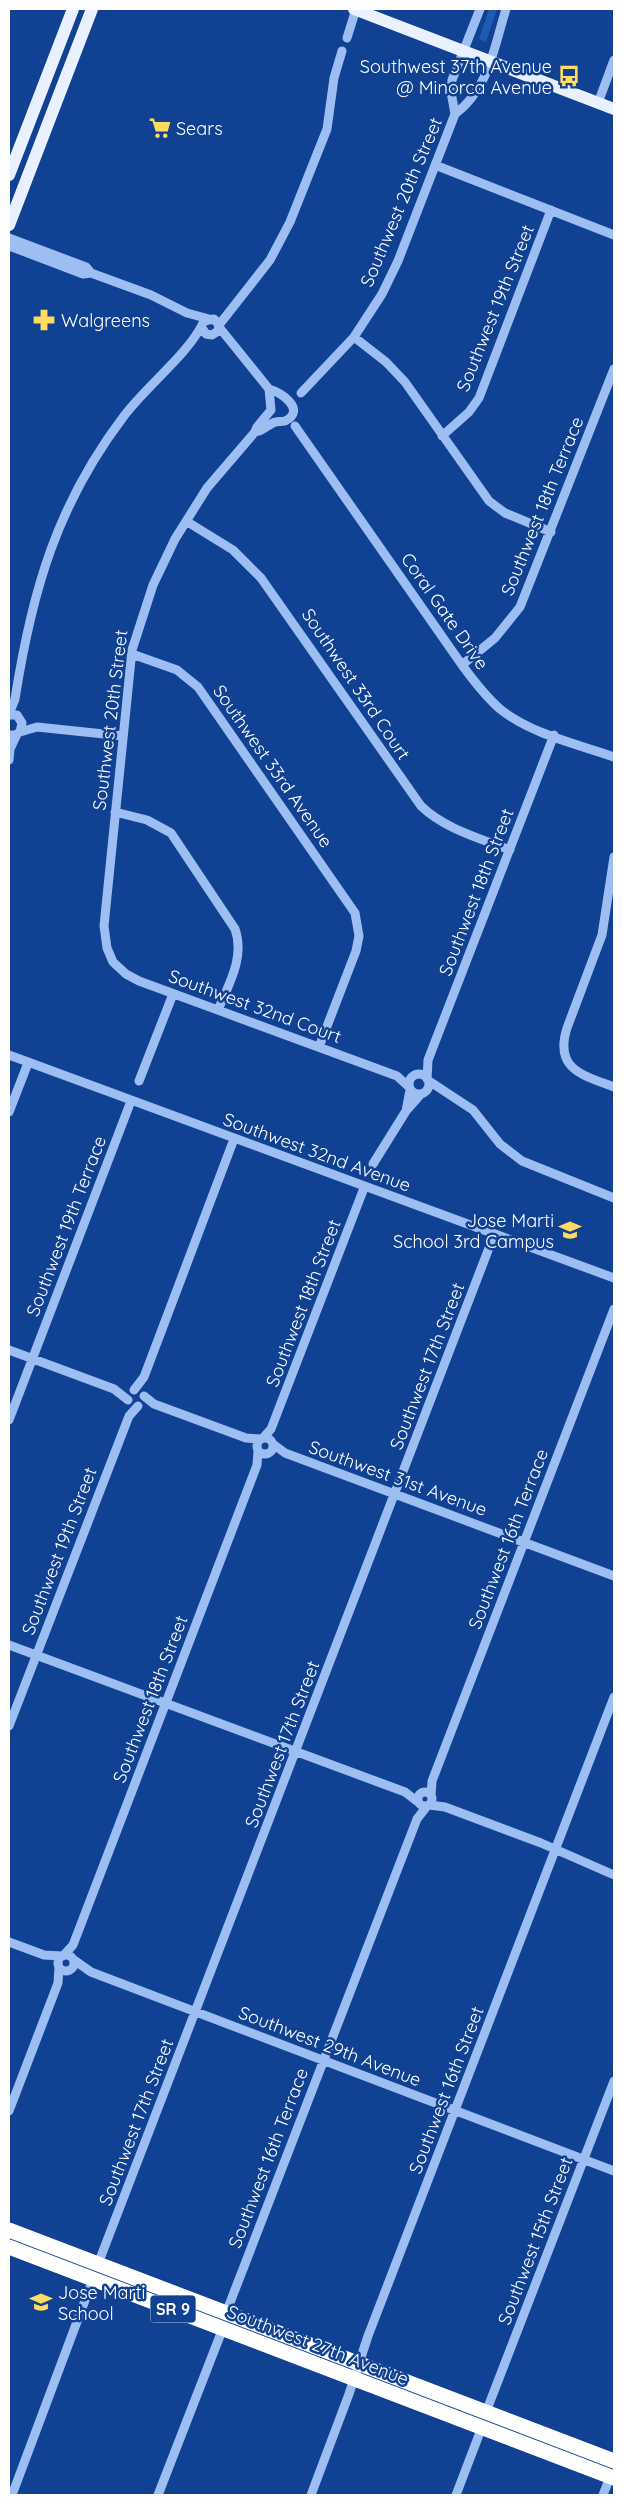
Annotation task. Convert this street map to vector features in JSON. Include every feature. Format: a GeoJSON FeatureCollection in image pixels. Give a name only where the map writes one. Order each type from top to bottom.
{"type":"FeatureCollection","features":[{"type":"Feature","properties":{"kind":"highway","name":"Southwest 27th Avenue"},"geometry":{"type":"LineString","coordinates":[[9,2230],[115,2270],[224,2321],[354,2378],[593,2470],[614,2471]]}},
{"type":"Feature","properties":{"kind":"highway","name":"Southwest 27th Avenue"},"geometry":{"type":"LineString","coordinates":[[9,2247],[93,2279],[358,2364],[486,2412],[614,2471]]}},
{"type":"Feature","properties":{"kind":"highway"},"geometry":{"type":"LineString","coordinates":[[77,2273],[91,2271],[98,2264]]}},
{"type":"Feature","properties":{"kind":"highway"},"geometry":{"type":"LineString","coordinates":[[93,2279],[102,2273],[115,2270]]}},
{"type":"Feature","properties":{"kind":"main road"},"geometry":{"type":"LineString","coordinates":[[9,176],[72,9]]}},
{"type":"Feature","properties":{"kind":"main road"},"geometry":{"type":"LineString","coordinates":[[9,225],[92,9]]}},
{"type":"Feature","properties":{"kind":"main road"},"geometry":{"type":"LineString","coordinates":[[355,9],[614,110]]}},
{"type":"Feature","properties":{"kind":"street"},"geometry":{"type":"LineString","coordinates":[[347,38],[355,9]]}},
{"type":"Feature","properties":{"kind":"street","name":"Southwest 20th Street"},"geometry":{"type":"LineString","coordinates":[[455,114],[451,92],[452,80],[480,9]]}},
{"type":"Feature","properties":{"kind":"street","name":"Southwest 20th Street"},"geometry":{"type":"LineString","coordinates":[[301,393],[354,337],[373,309],[394,271],[455,114],[470,102],[479,91],[506,9]]}},
{"type":"Feature","properties":{"kind":"street"},"geometry":{"type":"LineString","coordinates":[[206,331],[216,333],[229,310],[270,260],[290,222],[327,129],[334,78],[342,51]]}},
{"type":"Feature","properties":{"kind":"street"},"geometry":{"type":"LineString","coordinates":[[598,103],[614,60]]}},
{"type":"Feature","properties":{"kind":"street"},"geometry":{"type":"LineString","coordinates":[[435,165],[614,234]]}},
{"type":"Feature","properties":{"kind":"street","name":"Southwest 19th Street"},"geometry":{"type":"LineString","coordinates":[[442,436],[469,412],[481,392],[551,210]]}},
{"type":"Feature","properties":{"kind":"street"},"geometry":{"type":"LineString","coordinates":[[9,238],[86,267],[90,273]]}},
{"type":"Feature","properties":{"kind":"street"},"geometry":{"type":"LineString","coordinates":[[9,244],[12,247],[82,274],[90,273],[151,295],[187,312],[210,319],[230,339],[230,344]]}},
{"type":"Feature","properties":{"kind":"street"},"geometry":{"type":"LineString","coordinates":[[123,736],[37,727],[9,714],[15,699],[35,594],[53,542],[72,499],[106,441],[125,414],[191,343],[206,331],[210,319],[229,310]]}},
{"type":"Feature","properties":{"kind":"street"},"geometry":{"type":"LineString","coordinates":[[187,312],[206,331],[230,344],[269,389]]}},
{"type":"Feature","properties":{"kind":"street"},"geometry":{"type":"LineString","coordinates":[[354,337],[398,374],[479,488],[495,506],[512,516],[551,532]]}},
{"type":"Feature","properties":{"kind":"street","name":"Southwest 18th Terrace"},"geometry":{"type":"LineString","coordinates":[[462,665],[495,638],[516,613],[527,592],[614,369]]}},
{"type":"Feature","properties":{"kind":"street","name":"Southwest 20th Street"},"geometry":{"type":"LineString","coordinates":[[110,956],[105,943],[104,926],[132,654],[140,622],[158,572],[186,520],[222,468],[255,432],[269,413],[272,406],[269,389]]}},
{"type":"Feature","properties":{"kind":"street","name":"Southwest 20th Street"},"geometry":{"type":"LineString","coordinates":[[255,432],[285,420],[292,410],[292,402],[288,398],[269,389]]}},
{"type":"Feature","properties":{"kind":"street","name":"Coral Gate Drive"},"geometry":{"type":"LineString","coordinates":[[295,426],[462,665],[486,696],[505,712],[554,735],[614,757]]}},
{"type":"Feature","properties":{"kind":"street","name":"Southwest 33rd Court"},"geometry":{"type":"LineString","coordinates":[[186,520],[239,555],[261,578],[421,806],[434,817],[450,826],[510,850]]}},
{"type":"Feature","properties":{"kind":"street","name":"Southwest 33rd Avenue"},"geometry":{"type":"LineString","coordinates":[[132,654],[177,670],[198,687],[355,913],[358,928],[356,951],[319,1047]]}},
{"type":"Feature","properties":{"kind":"street"},"geometry":{"type":"LineString","coordinates":[[9,760],[9,748],[20,719],[15,699]]}},
{"type":"Feature","properties":{"kind":"street"},"geometry":{"type":"LineString","coordinates":[[15,733],[37,727]]}},
{"type":"Feature","properties":{"kind":"street","name":"Southwest 18th Street"},"geometry":{"type":"LineString","coordinates":[[415,1075],[428,1060],[554,735]]}},
{"type":"Feature","properties":{"kind":"street"},"geometry":{"type":"LineString","coordinates":[[115,812],[147,820],[171,834],[235,929],[239,945],[238,960],[218,1010]]}},
{"type":"Feature","properties":{"kind":"street"},"geometry":{"type":"LineString","coordinates":[[614,857],[605,924],[593,964],[567,1028],[563,1043],[564,1055],[577,1072],[614,1087]]}},
{"type":"Feature","properties":{"kind":"street","name":"Southwest 32nd Court"},"geometry":{"type":"LineString","coordinates":[[110,956],[126,974],[173,994],[397,1076],[410,1088]]}},
{"type":"Feature","properties":{"kind":"street"},"geometry":{"type":"LineString","coordinates":[[139,1081],[173,994]]}},
{"type":"Feature","properties":{"kind":"street","name":"Southwest 32nd Avenue"},"geometry":{"type":"LineString","coordinates":[[9,1055],[364,1188],[614,1278]]}},
{"type":"Feature","properties":{"kind":"street","name":"Southwest 18th Street"},"geometry":{"type":"LineString","coordinates":[[428,1060],[428,1080]]}},
{"type":"Feature","properties":{"kind":"street"},"geometry":{"type":"LineString","coordinates":[[9,1112],[28,1062]]}},
{"type":"Feature","properties":{"kind":"street"},"geometry":{"type":"LineString","coordinates":[[406,1111],[410,1088],[409,1080],[415,1075],[423,1074],[445,1094],[464,1102],[473,1110],[500,1144],[522,1161],[614,1196]]}},
{"type":"Feature","properties":{"kind":"street","name":"Southwest 32nd Court"},"geometry":{"type":"LineString","coordinates":[[397,1076],[415,1075]]}},
{"type":"Feature","properties":{"kind":"street"},"geometry":{"type":"LineString","coordinates":[[374,1164],[406,1111],[428,1088],[428,1080]]}},
{"type":"Feature","properties":{"kind":"street"},"geometry":{"type":"LineString","coordinates":[[410,1088],[415,1093],[445,1094]]}},
{"type":"Feature","properties":{"kind":"street","name":"Southwest 19th Terrace"},"geometry":{"type":"LineString","coordinates":[[9,1420],[132,1100]]}},
{"type":"Feature","properties":{"kind":"street"},"geometry":{"type":"LineString","coordinates":[[136,1398],[234,1139]]}},
{"type":"Feature","properties":{"kind":"street","name":"Southwest 18th Street"},"geometry":{"type":"LineString","coordinates":[[73,1959],[73,1945],[257,1465],[271,1448],[271,1429],[364,1188]]}},
{"type":"Feature","properties":{"kind":"street","name":"Southwest 17th Street"},"geometry":{"type":"LineString","coordinates":[[98,2264],[494,1235]]}},
{"type":"Feature","properties":{"kind":"street","name":"Southwest 16th Terrace"},"geometry":{"type":"LineString","coordinates":[[158,2495],[323,2061],[614,1309]]}},
{"type":"Feature","properties":{"kind":"street"},"geometry":{"type":"LineString","coordinates":[[9,1350],[246,1438],[268,1438],[271,1448],[263,1454],[246,1438]]}},
{"type":"Feature","properties":{"kind":"street","name":"Southwest 19th Street"},"geometry":{"type":"LineString","coordinates":[[9,1726],[136,1398]]}},
{"type":"Feature","properties":{"kind":"street","name":"Southwest 18th Street"},"geometry":{"type":"LineString","coordinates":[[257,1465],[257,1449],[262,1438],[271,1429]]}},
{"type":"Feature","properties":{"kind":"street","name":"Southwest 31st Avenue"},"geometry":{"type":"LineString","coordinates":[[271,1448],[614,1576]]}},
{"type":"Feature","properties":{"kind":"street"},"geometry":{"type":"LineString","coordinates":[[9,1646],[165,1705],[425,1799],[614,1875]]}},
{"type":"Feature","properties":{"kind":"street","name":"Southwest 16th Street"},"geometry":{"type":"LineString","coordinates":[[311,2495],[358,2364],[614,1697]]}},
{"type":"Feature","properties":{"kind":"street"},"geometry":{"type":"LineString","coordinates":[[9,1942],[44,1955],[69,1956],[73,1959],[74,1966],[58,1983]]}},
{"type":"Feature","properties":{"kind":"street","name":"Southwest 18th Street"},"geometry":{"type":"LineString","coordinates":[[63,1956],[73,1945]]}},
{"type":"Feature","properties":{"kind":"street"},"geometry":{"type":"LineString","coordinates":[[44,1955],[63,1971],[70,1971]]}},
{"type":"Feature","properties":{"kind":"street"},"geometry":{"type":"LineString","coordinates":[[9,2111],[58,1983],[58,1960],[63,1956]]}},
{"type":"Feature","properties":{"kind":"street","name":"Southwest 29th Avenue"},"geometry":{"type":"LineString","coordinates":[[73,1959],[91,1972],[614,2171]]}},
{"type":"Feature","properties":{"kind":"street","name":"Southwest 29th Avenue"},"geometry":{"type":"LineString","coordinates":[[70,1971],[91,1972]]}},
{"type":"Feature","properties":{"kind":"street","name":"Southwest 15th Street"},"geometry":{"type":"LineString","coordinates":[[486,2412],[614,2081]]}},
{"type":"Feature","properties":{"kind":"street"},"geometry":{"type":"LineString","coordinates":[[12,2495],[93,2279]]}},
{"type":"Feature","properties":{"kind":"street"},"geometry":{"type":"LineString","coordinates":[[456,2495],[482,2428]]}},
{"type":"Feature","properties":{"kind":"street"},"geometry":{"type":"LineString","coordinates":[[603,2495],[614,2471]]}},
{"type":"Feature","properties":{"kind":"shaded area"},"geometry":{"type":"Polygon","coordinates":[[[489,9],[497,9],[486,42],[479,39],[489,9]]]}},
{"type":"Feature","properties":{"kind":"place","name":"Southwest 37th Avenue @ Minorca Avenue"},"geometry":{"type":"Point","coordinates":[569,76]}},
{"type":"Feature","properties":{"kind":"place","name":"Sears"},"geometry":{"type":"Point","coordinates":[160,128]}},
{"type":"Feature","properties":{"kind":"place","name":"Walgreens"},"geometry":{"type":"Point","coordinates":[44,320]}},
{"type":"Feature","properties":{"kind":"place","name":"Jose Marti School 3rd Campus"},"geometry":{"type":"Point","coordinates":[570,1230]}},
{"type":"Feature","properties":{"kind":"place","name":"Jose Marti School"},"geometry":{"type":"Point","coordinates":[41,2302]}}]}
